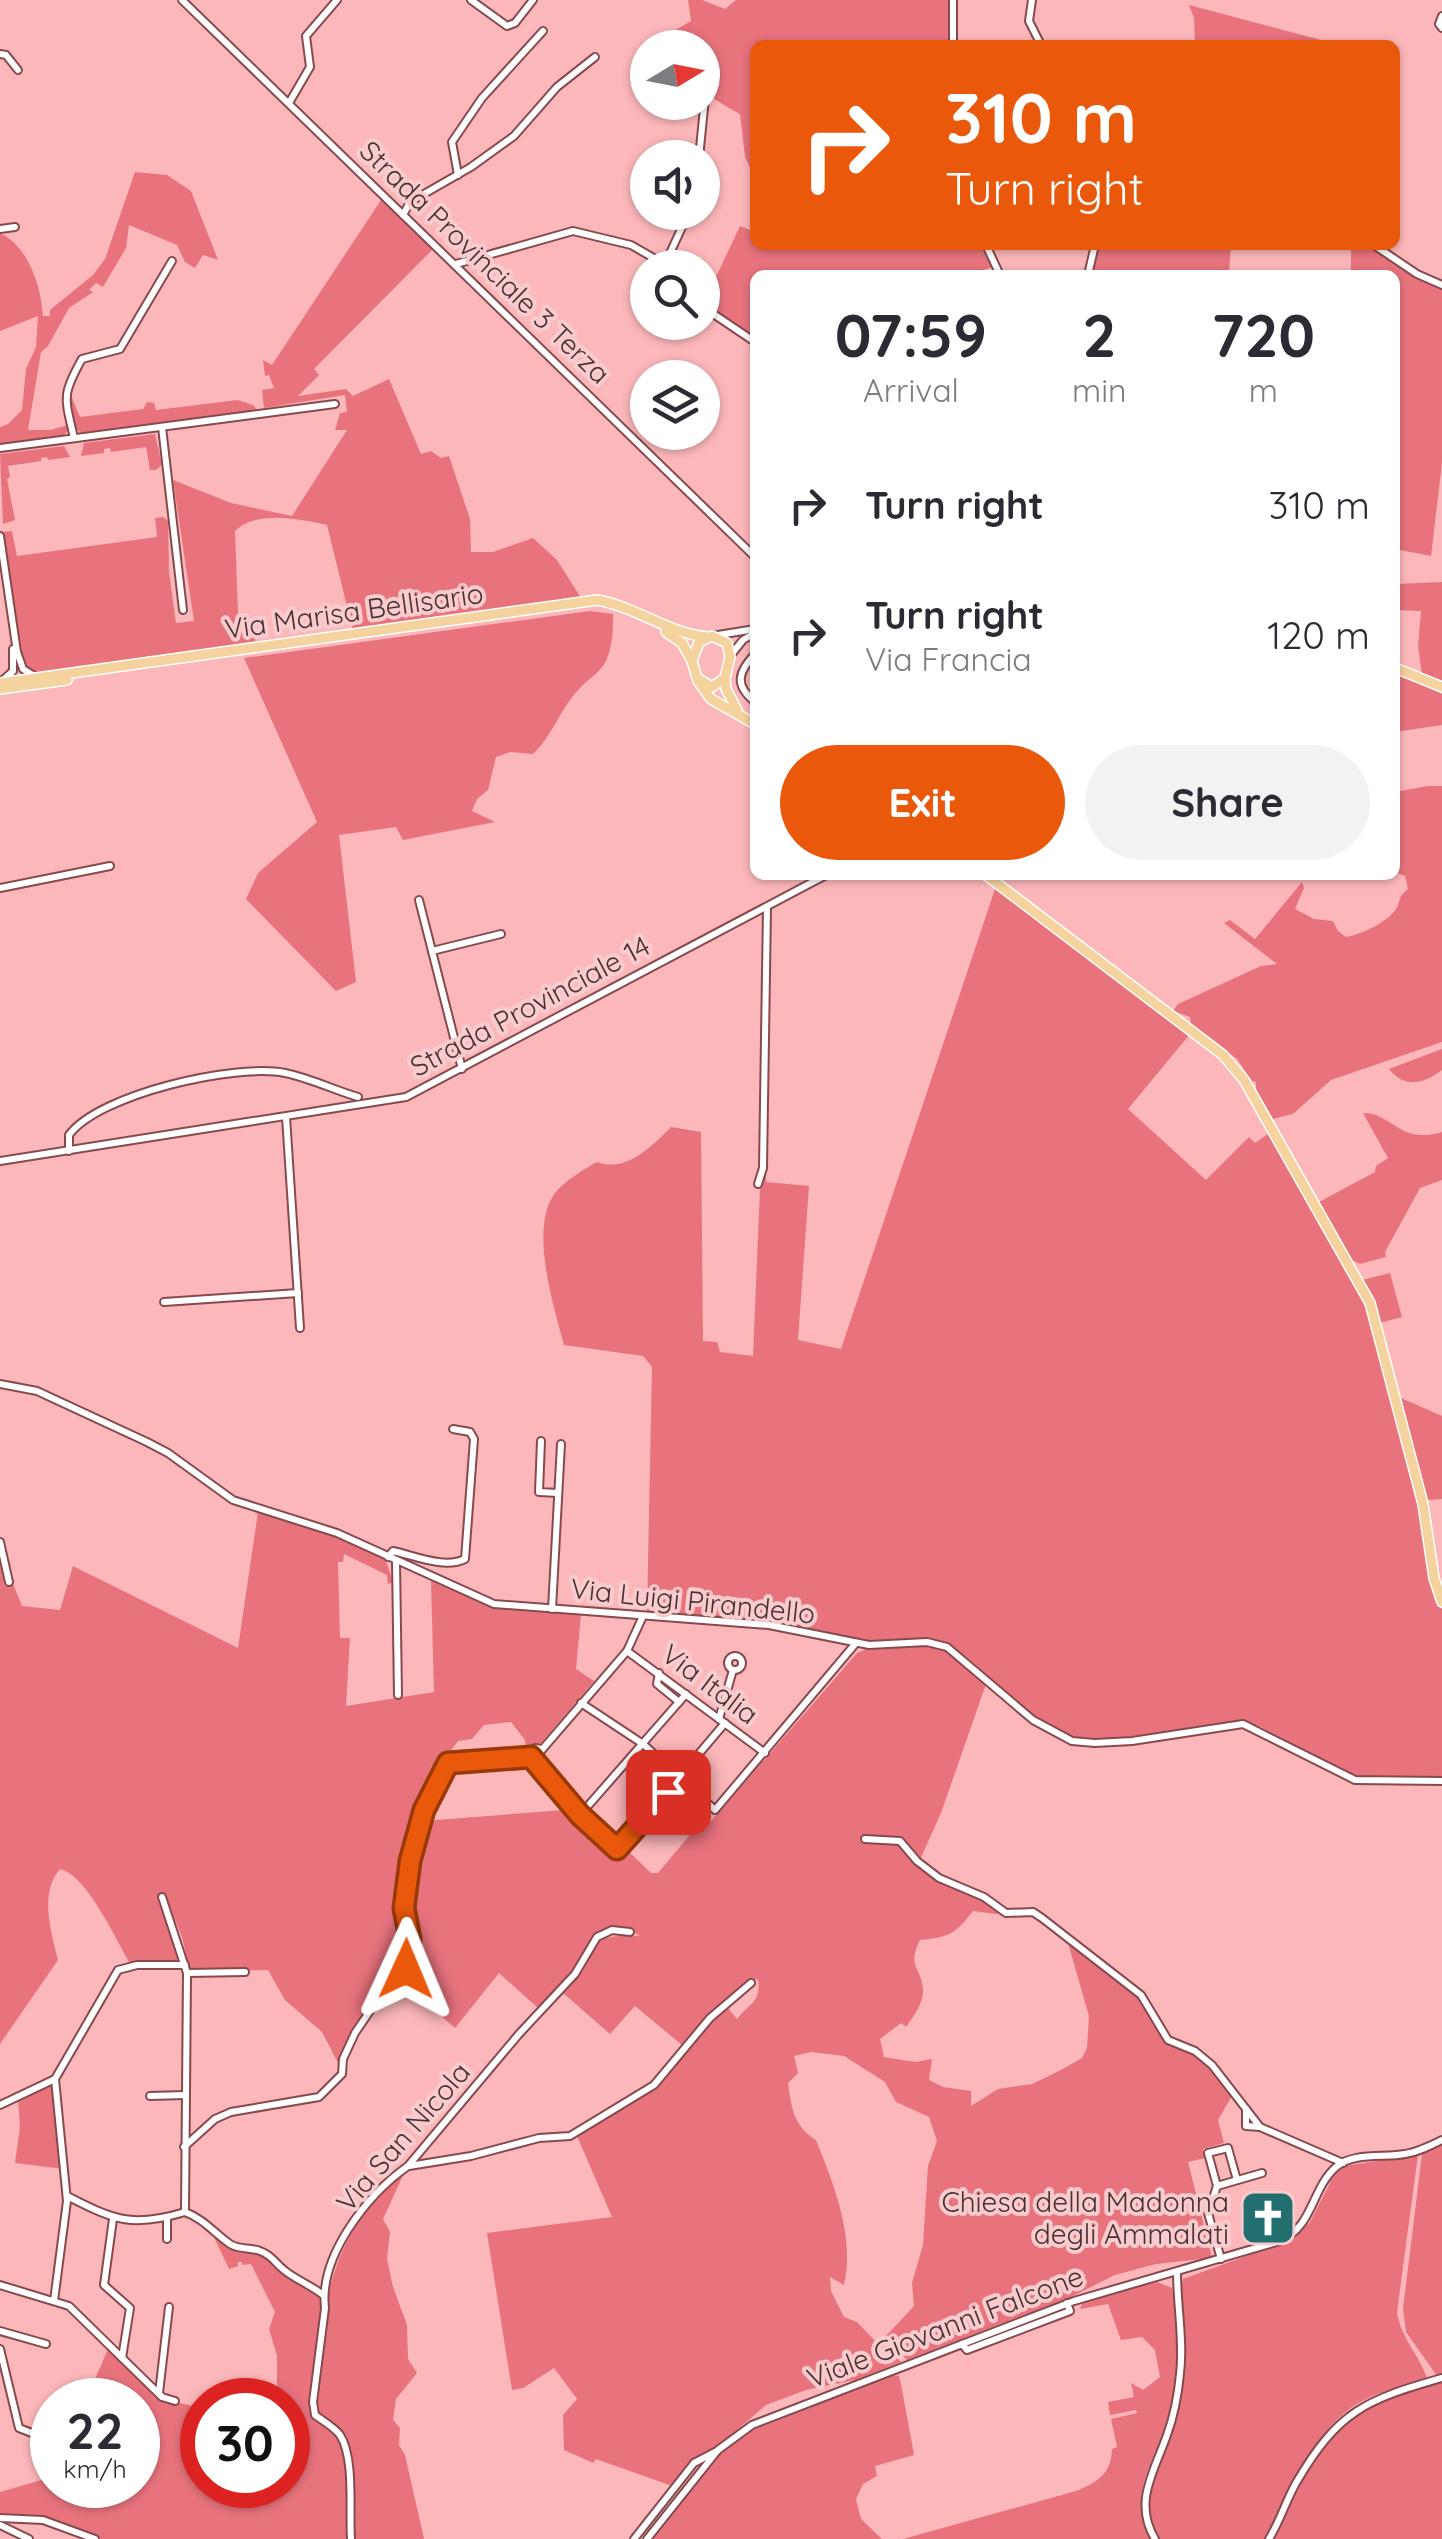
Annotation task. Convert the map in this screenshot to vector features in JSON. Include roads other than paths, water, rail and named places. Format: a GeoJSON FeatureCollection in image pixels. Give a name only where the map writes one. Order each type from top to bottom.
{"type":"FeatureCollection","features":[{"type":"Feature","properties":{"kind":"main road","name":"Via Marisa Bellisario"},"geometry":{"type":"LineString","coordinates":[[0,684],[597,600],[635,609],[676,632],[710,636]]}},
{"type":"Feature","properties":{"kind":"main road","name":"Via Marisa Bellisario"},"geometry":{"type":"LineString","coordinates":[[0,684],[597,605],[635,615],[674,636],[692,661]]}},
{"type":"Feature","properties":{"kind":"main road"},"geometry":{"type":"LineString","coordinates":[[750,720],[710,698],[692,661],[699,642],[710,636],[728,643],[730,657],[725,678],[730,701],[750,720]]}},
{"type":"Feature","properties":{"kind":"main road"},"geometry":{"type":"LineString","coordinates":[[1400,670],[1442,687]]}},
{"type":"Feature","properties":{"kind":"main road"},"geometry":{"type":"LineString","coordinates":[[697,678],[712,687],[725,678]]}},
{"type":"Feature","properties":{"kind":"main road"},"geometry":{"type":"LineString","coordinates":[[993,880],[1223,1055],[1244,1080],[1370,1302],[1423,1504],[1434,1578],[1442,1602]]}},
{"type":"Feature","properties":{"kind":"street","name":"Strada Provinciale 3 Terza"},"geometry":{"type":"LineString","coordinates":[[182,0],[750,552]]}},
{"type":"Feature","properties":{"kind":"street"},"geometry":{"type":"LineString","coordinates":[[288,102],[310,66],[306,36],[337,0]]}},
{"type":"Feature","properties":{"kind":"street"},"geometry":{"type":"LineString","coordinates":[[471,0],[508,26],[533,0]]}},
{"type":"Feature","properties":{"kind":"street"},"geometry":{"type":"LineString","coordinates":[[953,40],[954,0]]}},
{"type":"Feature","properties":{"kind":"street"},"geometry":{"type":"LineString","coordinates":[[1032,0],[1030,21],[1040,40]]}},
{"type":"Feature","properties":{"kind":"street"},"geometry":{"type":"LineString","coordinates":[[1442,16],[1442,28]]}},
{"type":"Feature","properties":{"kind":"street"},"geometry":{"type":"LineString","coordinates":[[458,175],[452,142],[482,98],[543,32]]}},
{"type":"Feature","properties":{"kind":"street"},"geometry":{"type":"LineString","coordinates":[[0,54],[6,55],[18,70]]}},
{"type":"Feature","properties":{"kind":"street"},"geometry":{"type":"LineString","coordinates":[[403,215],[414,200],[514,136],[557,87],[595,57]]}},
{"type":"Feature","properties":{"kind":"street"},"geometry":{"type":"LineString","coordinates":[[0,229],[14,227]]}},
{"type":"Feature","properties":{"kind":"street"},"geometry":{"type":"LineString","coordinates":[[454,264],[573,231],[641,250]]}},
{"type":"Feature","properties":{"kind":"street"},"geometry":{"type":"LineString","coordinates":[[1381,250],[1417,274],[1441,283]]}},
{"type":"Feature","properties":{"kind":"street"},"geometry":{"type":"LineString","coordinates":[[74,438],[66,386],[82,359],[120,348],[172,261]]}},
{"type":"Feature","properties":{"kind":"street"},"geometry":{"type":"LineString","coordinates":[[720,318],[750,339]]}},
{"type":"Feature","properties":{"kind":"street"},"geometry":{"type":"LineString","coordinates":[[0,448],[334,404]]}},
{"type":"Feature","properties":{"kind":"street"},"geometry":{"type":"LineString","coordinates":[[162,426],[183,610]]}},
{"type":"Feature","properties":{"kind":"street"},"geometry":{"type":"LineString","coordinates":[[0,536],[20,665],[37,678]]}},
{"type":"Feature","properties":{"kind":"street"},"geometry":{"type":"LineString","coordinates":[[0,684],[13,671],[13,632]]}},
{"type":"Feature","properties":{"kind":"street"},"geometry":{"type":"LineString","coordinates":[[710,636],[750,632]]}},
{"type":"Feature","properties":{"kind":"street"},"geometry":{"type":"LineString","coordinates":[[730,657],[750,635]]}},
{"type":"Feature","properties":{"kind":"street"},"geometry":{"type":"LineString","coordinates":[[750,659],[739,677],[750,697]]}},
{"type":"Feature","properties":{"kind":"street"},"geometry":{"type":"LineString","coordinates":[[0,888],[110,866]]}},
{"type":"Feature","properties":{"kind":"street","name":"Strada Provinciale 14"},"geometry":{"type":"LineString","coordinates":[[0,1161],[406,1096],[817,880]]}},
{"type":"Feature","properties":{"kind":"street"},"geometry":{"type":"LineString","coordinates":[[420,900],[462,1069]]}},
{"type":"Feature","properties":{"kind":"street"},"geometry":{"type":"LineString","coordinates":[[758,1184],[763,1168],[767,907]]}},
{"type":"Feature","properties":{"kind":"street"},"geometry":{"type":"LineString","coordinates":[[432,952],[501,934]]}},
{"type":"Feature","properties":{"kind":"street"},"geometry":{"type":"LineString","coordinates":[[69,1151],[69,1135],[86,1117],[154,1090],[201,1078],[250,1071],[284,1073],[358,1097]]}},
{"type":"Feature","properties":{"kind":"street"},"geometry":{"type":"LineString","coordinates":[[286,1118],[300,1328]]}},
{"type":"Feature","properties":{"kind":"street"},"geometry":{"type":"LineString","coordinates":[[164,1302],[298,1293]]}},
{"type":"Feature","properties":{"kind":"street","name":"Via Luigi Pirandello"},"geometry":{"type":"LineString","coordinates":[[0,1384],[37,1391],[147,1442],[233,1500],[338,1533],[485,1601],[769,1625],[856,1643],[940,1644],[1045,1728],[1072,1740],[1095,1744],[1132,1741],[1244,1724],[1359,1782],[1442,1781]]}},
{"type":"Feature","properties":{"kind":"street"},"geometry":{"type":"LineString","coordinates":[[398,1695],[393,1552],[456,1563],[465,1559],[474,1439],[470,1432],[453,1429]]}},
{"type":"Feature","properties":{"kind":"street"},"geometry":{"type":"LineString","coordinates":[[541,1440],[538,1492],[558,1493]]}},
{"type":"Feature","properties":{"kind":"street"},"geometry":{"type":"LineString","coordinates":[[552,1609],[561,1444]]}},
{"type":"Feature","properties":{"kind":"street"},"geometry":{"type":"LineString","coordinates":[[0,1542],[8,1582]]}},
{"type":"Feature","properties":{"kind":"street"},"geometry":{"type":"LineString","coordinates":[[184,2147],[215,2119],[230,2112],[319,2097],[342,2074],[343,2058],[355,2033],[372,2008],[404,1975],[410,1939],[404,1908],[410,1861],[424,1810],[448,1763],[531,1756],[542,1750],[627,1652],[643,1616]]}},
{"type":"Feature","properties":{"kind":"street"},"geometry":{"type":"LineString","coordinates":[[635,1638],[644,1663]]}},
{"type":"Feature","properties":{"kind":"street"},"geometry":{"type":"LineString","coordinates":[[580,1703],[644,1744],[714,1810],[856,1643]]}},
{"type":"Feature","properties":{"kind":"street","name":"Via Italia"},"geometry":{"type":"LineString","coordinates":[[627,1652],[765,1752]]}},
{"type":"Feature","properties":{"kind":"street"},"geometry":{"type":"LineString","coordinates":[[680,1776],[722,1721],[734,1670]]}},
{"type":"Feature","properties":{"kind":"street"},"geometry":{"type":"LineString","coordinates":[[659,1673],[657,1684],[679,1702]]}},
{"type":"Feature","properties":{"kind":"street"},"geometry":{"type":"LineString","coordinates":[[580,1815],[686,1694]]}},
{"type":"Feature","properties":{"kind":"street"},"geometry":{"type":"LineString","coordinates":[[531,1756],[580,1815],[617,1849],[668,1792]]}},
{"type":"Feature","properties":{"kind":"street"},"geometry":{"type":"LineString","coordinates":[[865,1839],[900,1841],[916,1861],[939,1878],[984,1897],[1006,1913],[1033,1912],[1042,1918],[1141,1995],[1168,2040],[1212,2065],[1260,2127],[1342,2163],[1406,2154],[1442,2140]]}},
{"type":"Feature","properties":{"kind":"street"},"geometry":{"type":"LineString","coordinates":[[162,1897],[186,1969],[185,2212]]}},
{"type":"Feature","properties":{"kind":"street","name":"Via San Nicola"},"geometry":{"type":"LineString","coordinates":[[351,2539],[350,2469],[343,2440],[337,2430],[315,2414],[313,2402],[324,2295],[331,2265],[362,2210],[408,2166],[575,1974],[598,1936],[612,1930],[630,1932]]}},
{"type":"Feature","properties":{"kind":"street"},"geometry":{"type":"LineString","coordinates":[[0,2105],[55,2079],[118,1970],[137,1966],[245,1972]]}},
{"type":"Feature","properties":{"kind":"street"},"geometry":{"type":"LineString","coordinates":[[408,2166],[470,2156],[540,2138],[570,2136],[654,2085],[710,2018],[752,1983]]}},
{"type":"Feature","properties":{"kind":"street"},"geometry":{"type":"LineString","coordinates":[[54,2301],[66,2196],[55,2079]]}},
{"type":"Feature","properties":{"kind":"street"},"geometry":{"type":"LineString","coordinates":[[150,2096],[185,2095]]}},
{"type":"Feature","properties":{"kind":"street"},"geometry":{"type":"LineString","coordinates":[[1220,2260],[1208,2213],[1216,2186],[1208,2154],[1228,2148],[1237,2180]]}},
{"type":"Feature","properties":{"kind":"street","name":"Viale Giovanni Falcone"},"geometry":{"type":"LineString","coordinates":[[647,2539],[718,2450],[752,2424],[962,2344],[967,2350],[1070,2311],[1068,2303],[1280,2241],[1297,2231],[1328,2176],[1342,2163]]}},
{"type":"Feature","properties":{"kind":"street"},"geometry":{"type":"LineString","coordinates":[[1216,2186],[1262,2173]]}},
{"type":"Feature","properties":{"kind":"street"},"geometry":{"type":"LineString","coordinates":[[66,2196],[113,2219],[166,2218],[185,2212],[237,2247],[256,2249],[274,2258],[282,2268],[324,2295]]}},
{"type":"Feature","properties":{"kind":"street"},"geometry":{"type":"LineString","coordinates":[[166,2218],[166,2239]]}},
{"type":"Feature","properties":{"kind":"street"},"geometry":{"type":"LineString","coordinates":[[113,2219],[104,2285],[130,2308],[122,2358]]}},
{"type":"Feature","properties":{"kind":"street"},"geometry":{"type":"LineString","coordinates":[[1154,2539],[1144,2503],[1178,2390],[1182,2338],[1177,2272]]}},
{"type":"Feature","properties":{"kind":"street"},"geometry":{"type":"LineString","coordinates":[[1160,2277],[1177,2290]]}},
{"type":"Feature","properties":{"kind":"street"},"geometry":{"type":"LineString","coordinates":[[0,2285],[69,2306],[142,2378]]}},
{"type":"Feature","properties":{"kind":"street"},"geometry":{"type":"LineString","coordinates":[[160,2378],[169,2307]]}},
{"type":"Feature","properties":{"kind":"street"},"geometry":{"type":"LineString","coordinates":[[0,2331],[46,2344]]}},
{"type":"Feature","properties":{"kind":"street"},"geometry":{"type":"LineString","coordinates":[[0,2349],[19,2428],[30,2432]]}},
{"type":"Feature","properties":{"kind":"street"},"geometry":{"type":"LineString","coordinates":[[1269,2539],[1296,2482],[1342,2420],[1379,2397],[1442,2378]]}},
{"type":"Feature","properties":{"kind":"street"},"geometry":{"type":"LineString","coordinates":[[160,2395],[175,2401]]}},
{"type":"Feature","properties":{"kind":"street"},"geometry":{"type":"LineString","coordinates":[[634,2539],[694,2464],[718,2450]]}},
{"type":"Feature","properties":{"kind":"street"},"geometry":{"type":"LineString","coordinates":[[0,2518],[43,2520],[94,2539]]}},
{"type":"Feature","properties":{"kind":"street"},"geometry":{"type":"LineString","coordinates":[[0,2526],[29,2539]]}},
{"type":"Feature","properties":{"kind":"place","name":"Chiesa della Madonna degli Ammalati"},"geometry":{"type":"Point","coordinates":[1268,2218]}}]}
